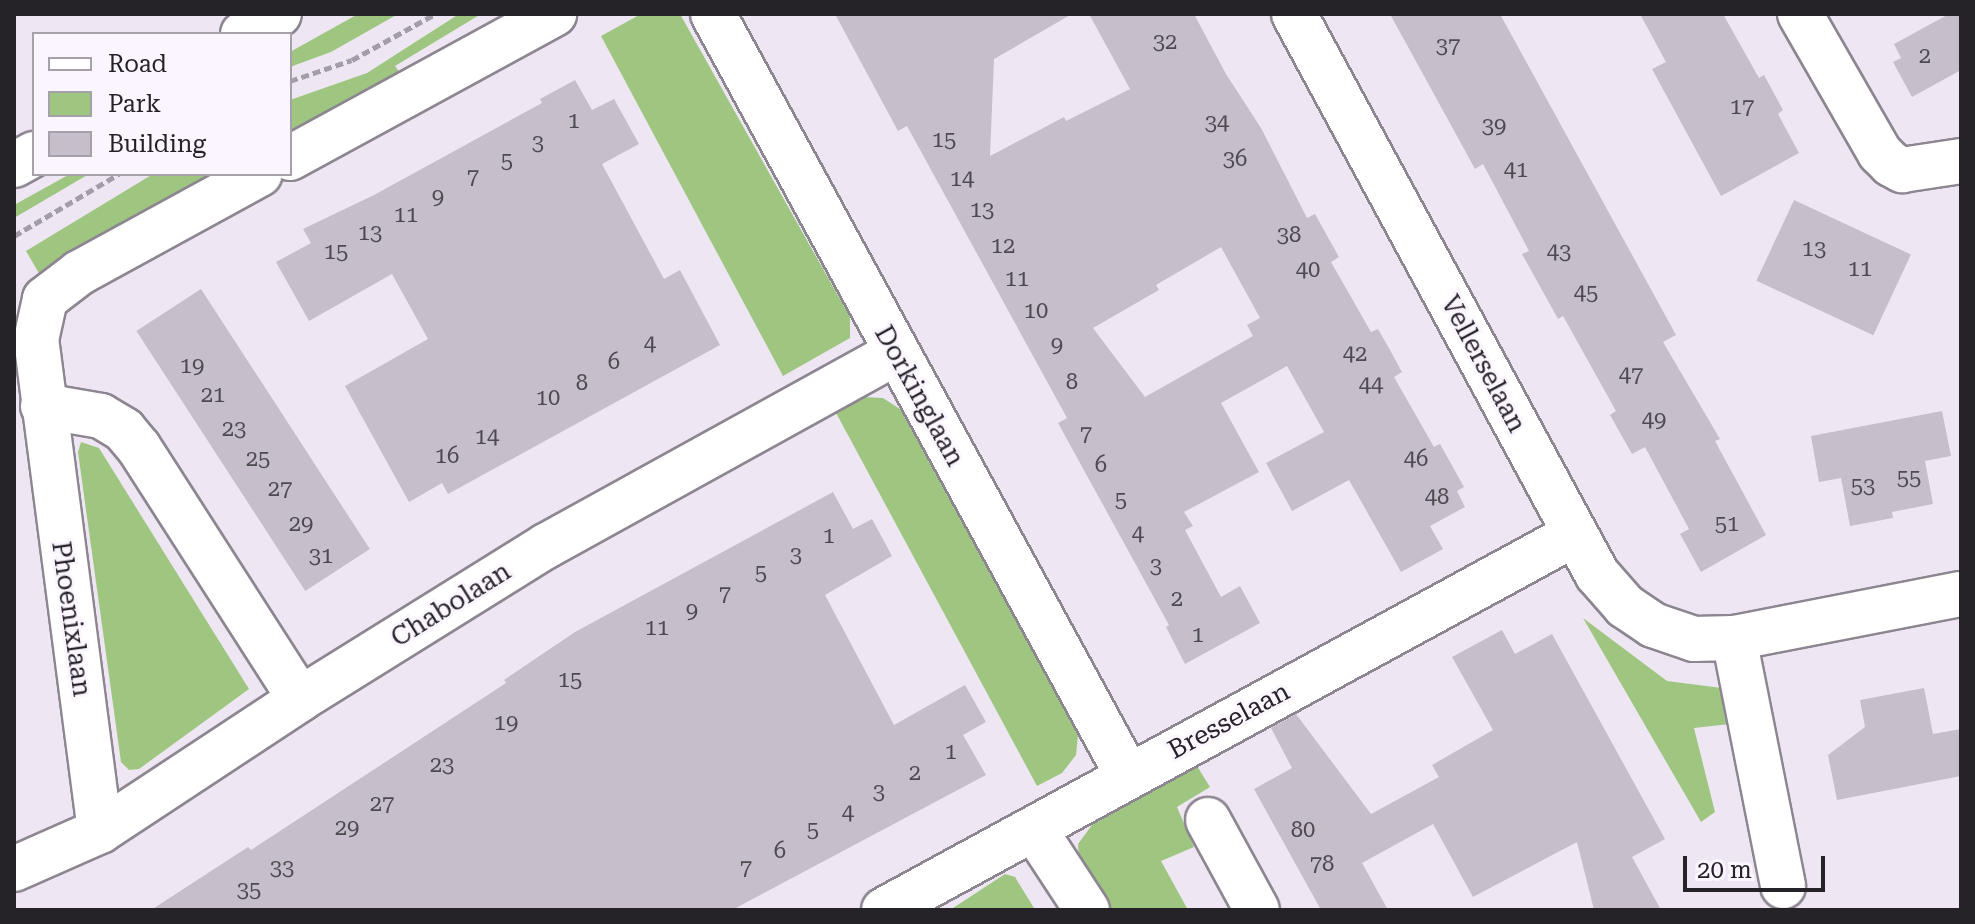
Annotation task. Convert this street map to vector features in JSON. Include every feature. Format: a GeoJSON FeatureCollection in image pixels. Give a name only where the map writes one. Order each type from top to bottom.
{"type":"FeatureCollection","features":[{"type":"Feature","properties":{"kind":"street"},"geometry":{"type":"LineString","coordinates":[[247,32],[279,14]]}},
{"type":"Feature","properties":{"kind":"street"},"geometry":{"type":"LineString","coordinates":[[292,157],[554,14]]}},
{"type":"Feature","properties":{"kind":"street","name":"Dorkinglaan"},"geometry":{"type":"LineString","coordinates":[[713,14],[1128,776]]}},
{"type":"Feature","properties":{"kind":"street","name":"Vellerselaan"},"geometry":{"type":"LineString","coordinates":[[1294,14],[1597,574],[1625,606],[1653,625],[1694,639],[1734,638],[1961,594]]}},
{"type":"Feature","properties":{"kind":"street"},"geometry":{"type":"LineString","coordinates":[[1800,14],[1880,153],[1891,164],[1902,170],[1961,161]]}},
{"type":"Feature","properties":{"kind":"street"},"geometry":{"type":"LineString","coordinates":[[14,165],[32,155]]}},
{"type":"Feature","properties":{"kind":"street","name":"Phoenixlaan"},"geometry":{"type":"LineString","coordinates":[[100,831],[36,340],[45,299],[79,273],[256,176]]}},
{"type":"Feature","properties":{"kind":"street","name":"Chabolaan"},"geometry":{"type":"LineString","coordinates":[[14,869],[100,831],[300,699],[546,546],[896,353]]}},
{"type":"Feature","properties":{"kind":"street"},"geometry":{"type":"LineString","coordinates":[[43,406],[101,416],[131,439],[300,699]]}},
{"type":"Feature","properties":{"kind":"street","name":"Bresselaan"},"geometry":{"type":"LineString","coordinates":[[884,910],[1575,534]]}},
{"type":"Feature","properties":{"kind":"street"},"geometry":{"type":"LineString","coordinates":[[1734,638],[1783,886]]}},
{"type":"Feature","properties":{"kind":"street"},"geometry":{"type":"LineString","coordinates":[[1208,820],[1257,910]]}},
{"type":"Feature","properties":{"kind":"street"},"geometry":{"type":"LineString","coordinates":[[1034,829],[1087,910]]}},
{"type":"Feature","properties":{"kind":"path"},"geometry":{"type":"LineString","coordinates":[[292,80],[352,60],[435,14]]}},
{"type":"Feature","properties":{"kind":"path"},"geometry":{"type":"LineString","coordinates":[[14,236],[116,176]]}},
{"type":"Feature","properties":{"kind":"green space"},"geometry":{"type":"Polygon","coordinates":[[[358,14],[398,14],[331,52],[292,66],[292,51],[358,14]]]}},
{"type":"Feature","properties":{"kind":"green space"},"geometry":{"type":"Polygon","coordinates":[[[459,14],[481,14],[395,66],[401,74],[292,135],[292,99],[367,73],[459,14]]]}},
{"type":"Feature","properties":{"kind":"green space"},"geometry":{"type":"Polygon","coordinates":[[[641,14],[680,14],[850,317],[850,338],[783,376],[601,36],[641,14]]]}},
{"type":"Feature","properties":{"kind":"green space"},"geometry":{"type":"Polygon","coordinates":[[[66,176],[86,176],[14,218],[14,205],[66,176]]]}},
{"type":"Feature","properties":{"kind":"green space"},"geometry":{"type":"Polygon","coordinates":[[[150,176],[218,176],[40,275],[26,251],[150,176]]]}},
{"type":"Feature","properties":{"kind":"green space"},"geometry":{"type":"Polygon","coordinates":[[[864,397],[883,398],[900,409],[1078,735],[1076,755],[1062,773],[1037,786],[835,411],[864,397]]]}},
{"type":"Feature","properties":{"kind":"green space"},"geometry":{"type":"Polygon","coordinates":[[[81,442],[99,448],[249,689],[139,769],[129,770],[121,762],[78,452],[81,442]]]}},
{"type":"Feature","properties":{"kind":"green space"},"geometry":{"type":"Polygon","coordinates":[[[1583,618],[1667,681],[1722,688],[1730,724],[1694,728],[1715,812],[1701,822],[1583,618]]]}},
{"type":"Feature","properties":{"kind":"green space"},"geometry":{"type":"Polygon","coordinates":[[[1197,766],[1210,787],[1177,807],[1194,847],[1161,861],[1188,910],[1109,910],[1079,860],[1078,844],[1092,825],[1197,766]]]}},
{"type":"Feature","properties":{"kind":"green space"},"geometry":{"type":"Polygon","coordinates":[[[1005,874],[1015,877],[1034,908],[950,910],[1005,874]]]}},
{"type":"Feature","properties":{"kind":"building"},"geometry":{"type":"Polygon","coordinates":[[[835,14],[1072,14],[994,59],[990,156],[1064,117],[1066,121],[1130,89],[1089,14],[1194,14],[1226,74],[1261,128],[1307,218],[1315,214],[1339,257],[1331,262],[1371,332],[1378,329],[1402,372],[1394,377],[1434,447],[1440,444],[1464,487],[1457,491],[1465,507],[1430,526],[1443,549],[1401,572],[1349,480],[1292,511],[1266,463],[1324,432],[1287,366],[1221,403],[1259,472],[1184,512],[1193,526],[1185,530],[1221,597],[1240,586],[1260,623],[1185,664],[1166,627],[1169,625],[1058,423],[1067,418],[907,126],[898,131],[835,14]],[[1221,247],[1156,285],[1159,290],[1093,328],[1145,397],[1253,336],[1247,325],[1260,318],[1221,247]]]}},
{"type":"Feature","properties":{"kind":"building"},"geometry":{"type":"Polygon","coordinates":[[[1390,14],[1500,14],[1676,335],[1663,342],[1720,439],[1715,441],[1766,535],[1701,572],[1680,534],[1689,529],[1645,447],[1632,454],[1610,415],[1616,411],[1563,316],[1558,319],[1522,254],[1529,251],[1483,164],[1475,169],[1390,14]]]}},
{"type":"Feature","properties":{"kind":"building"},"geometry":{"type":"Polygon","coordinates":[[[1640,14],[1723,14],[1759,78],[1764,75],[1783,110],[1778,114],[1799,153],[1721,196],[1652,69],[1666,62],[1640,14]]]}},
{"type":"Feature","properties":{"kind":"building"},"geometry":{"type":"Polygon","coordinates":[[[1949,14],[1961,14],[1961,70],[1912,97],[1893,62],[1901,58],[1894,44],[1949,14]]]}},
{"type":"Feature","properties":{"kind":"building"},"geometry":{"type":"Polygon","coordinates":[[[575,80],[592,110],[614,99],[639,144],[602,164],[664,279],[680,270],[720,345],[448,494],[442,483],[409,502],[345,386],[428,339],[392,274],[309,321],[276,262],[311,243],[303,229],[374,195],[542,103],[540,99],[575,80]]]}},
{"type":"Feature","properties":{"kind":"building"},"geometry":{"type":"Polygon","coordinates":[[[1794,200],[1911,255],[1873,335],[1756,281],[1794,200]]]}},
{"type":"Feature","properties":{"kind":"building"},"geometry":{"type":"Polygon","coordinates":[[[201,289],[370,549],[305,591],[136,331],[201,289]]]}},
{"type":"Feature","properties":{"kind":"building"},"geometry":{"type":"Polygon","coordinates":[[[1942,411],[1951,456],[1925,461],[1933,504],[1892,512],[1893,518],[1850,526],[1841,478],[1819,482],[1811,436],[1942,411]]]}},
{"type":"Feature","properties":{"kind":"building"},"geometry":{"type":"Polygon","coordinates":[[[833,492],[853,529],[872,519],[892,556],[825,595],[894,725],[965,685],[986,722],[963,735],[986,775],[732,910],[151,910],[248,847],[251,850],[506,683],[504,680],[575,632],[833,492]]]}},
{"type":"Feature","properties":{"kind":"building"},"geometry":{"type":"Polygon","coordinates":[[[1502,630],[1515,654],[1552,634],[1665,839],[1632,857],[1661,910],[1594,910],[1577,842],[1473,897],[1433,824],[1362,863],[1388,910],[1321,910],[1254,789],[1292,768],[1271,728],[1296,714],[1371,814],[1439,777],[1432,765],[1493,730],[1452,657],[1502,630]]]}},
{"type":"Feature","properties":{"kind":"building"},"geometry":{"type":"Polygon","coordinates":[[[1924,688],[1933,734],[1961,729],[1961,776],[1837,800],[1828,755],[1865,727],[1860,700],[1924,688]]]}}]}
